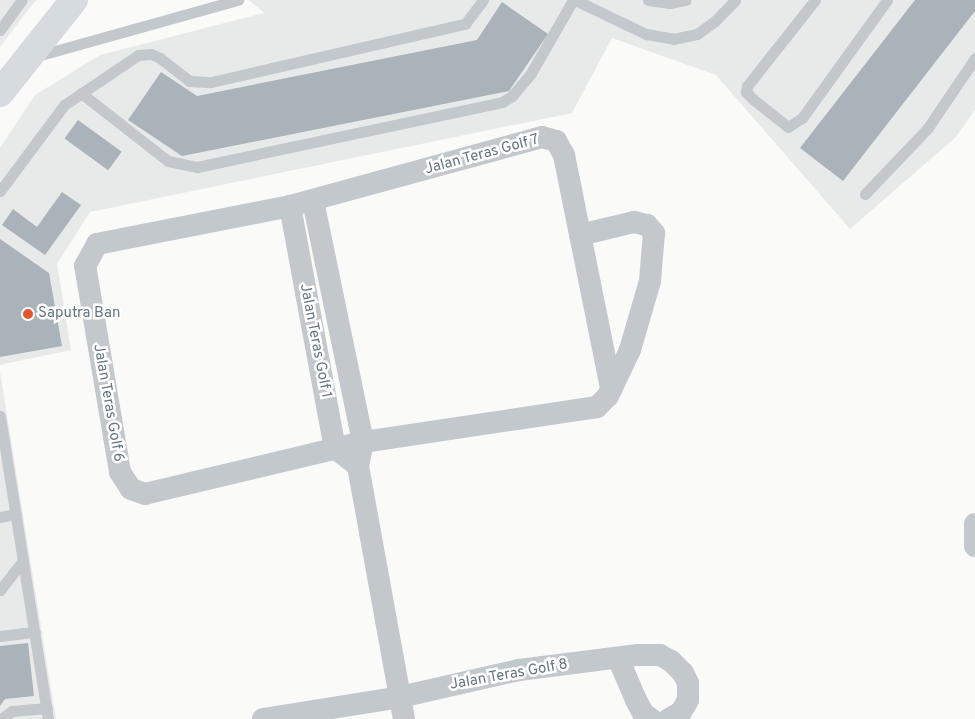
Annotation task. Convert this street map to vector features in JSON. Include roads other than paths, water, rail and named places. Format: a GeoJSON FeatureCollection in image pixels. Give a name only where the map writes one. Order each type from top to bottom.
{"type":"FeatureCollection","features":[{"type":"Feature","properties":{"kind":"main road"},"geometry":{"type":"LineString","coordinates":[[0,93],[74,0]]}},
{"type":"Feature","properties":{"kind":"street","name":"Jalan Teras Golf 7"},"geometry":{"type":"LineString","coordinates":[[313,201],[548,138],[562,149],[611,389]]}},
{"type":"Feature","properties":{"kind":"street","name":"Jalan Teras Golf 6"},"geometry":{"type":"LineString","coordinates":[[313,201],[105,240],[91,251],[85,266],[120,472],[131,490],[146,494],[363,442]]}},
{"type":"Feature","properties":{"kind":"street","name":"Jalan Teras Golf 1"},"geometry":{"type":"LineString","coordinates":[[313,201],[363,442],[358,466],[404,719]]}},
{"type":"Feature","properties":{"kind":"street","name":"Jalan Teras Golf 1"},"geometry":{"type":"LineString","coordinates":[[290,206],[335,448]]}},
{"type":"Feature","properties":{"kind":"street"},"geometry":{"type":"LineString","coordinates":[[363,442],[596,407],[611,389],[630,350],[644,304],[654,233],[647,225],[634,222],[580,235]]}},
{"type":"Feature","properties":{"kind":"street"},"geometry":{"type":"LineString","coordinates":[[335,448],[358,466]]}},
{"type":"Feature","properties":{"kind":"street"},"geometry":{"type":"LineString","coordinates":[[975,524],[975,546]]}},
{"type":"Feature","properties":{"kind":"street","name":"Jalan Teras Golf 8"},"geometry":{"type":"LineString","coordinates":[[263,719],[400,697],[519,670],[660,655],[672,661],[683,673],[688,683],[688,700],[681,712],[669,719]]}},
{"type":"Feature","properties":{"kind":"street"},"geometry":{"type":"LineString","coordinates":[[618,658],[643,713],[651,719]]}},
{"type":"Feature","properties":{"kind":"lane"},"geometry":{"type":"LineString","coordinates":[[0,30],[22,0]]}},
{"type":"Feature","properties":{"kind":"lane"},"geometry":{"type":"LineString","coordinates":[[28,58],[238,0]]}},
{"type":"Feature","properties":{"kind":"lane"},"geometry":{"type":"LineString","coordinates":[[0,191],[64,105],[119,66],[144,53],[160,58],[189,81],[211,82],[465,24],[483,0]]}},
{"type":"Feature","properties":{"kind":"lane"},"geometry":{"type":"LineString","coordinates":[[81,93],[168,161],[197,167],[502,102],[518,90],[531,73],[574,0],[646,34],[673,39],[697,34],[715,21],[734,0]]}},
{"type":"Feature","properties":{"kind":"lane"},"geometry":{"type":"LineString","coordinates":[[648,0],[686,0]]}},
{"type":"Feature","properties":{"kind":"lane"},"geometry":{"type":"LineString","coordinates":[[815,0],[747,86],[746,92],[788,127],[802,118],[887,0]]}},
{"type":"Feature","properties":{"kind":"lane"},"geometry":{"type":"LineString","coordinates":[[865,194],[927,129],[975,58]]}},
{"type":"Feature","properties":{"kind":"lane"},"geometry":{"type":"LineString","coordinates":[[0,420],[48,714],[12,711],[1,719]]}},
{"type":"Feature","properties":{"kind":"lane"},"geometry":{"type":"LineString","coordinates":[[0,517],[16,514]]}},
{"type":"Feature","properties":{"kind":"lane"},"geometry":{"type":"LineString","coordinates":[[0,590],[23,561]]}},
{"type":"Feature","properties":{"kind":"lane"},"geometry":{"type":"LineString","coordinates":[[0,636],[35,632]]}},
{"type":"Feature","properties":{"kind":"place","name":"Saputra Ban"},"geometry":{"type":"Point","coordinates":[28,314]}}]}
